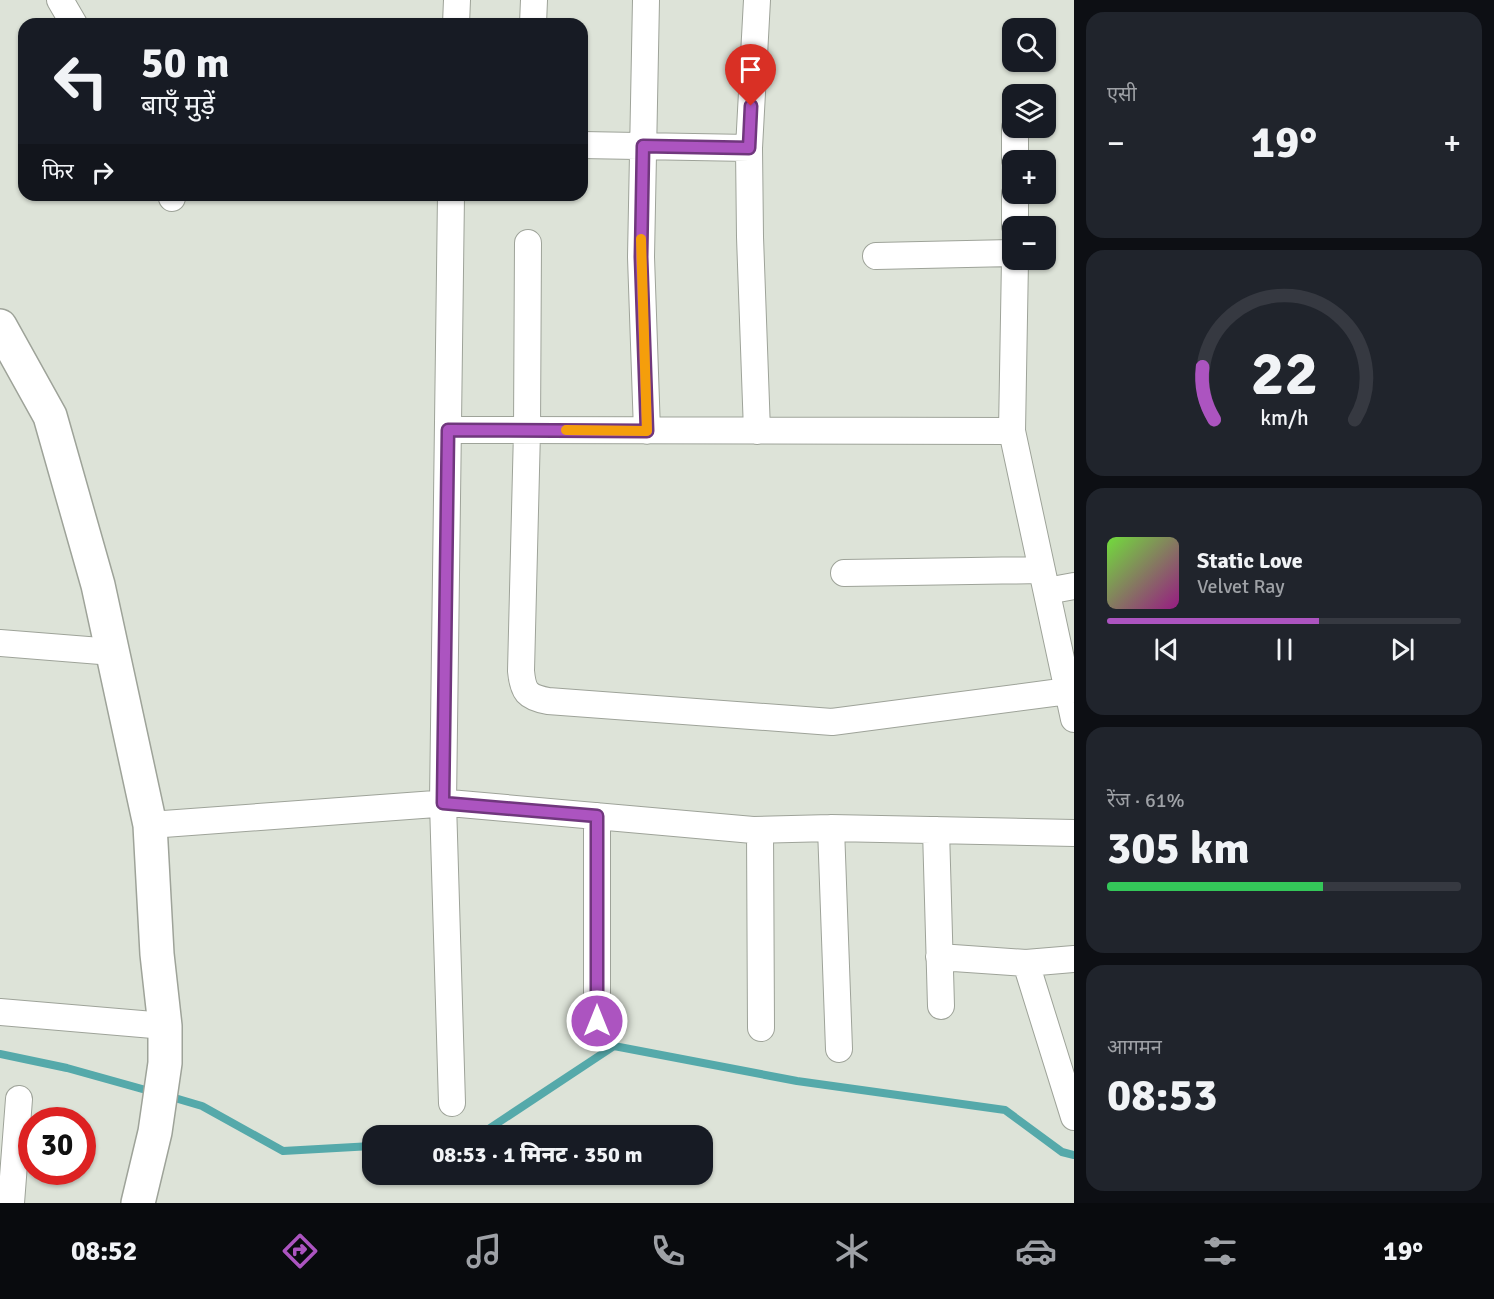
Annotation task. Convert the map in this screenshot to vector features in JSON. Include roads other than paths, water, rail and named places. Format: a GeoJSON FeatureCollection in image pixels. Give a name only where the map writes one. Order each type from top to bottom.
{"type":"FeatureCollection","features":[{"type":"Feature","properties":{"kind":"main road"},"geometry":{"type":"LineString","coordinates":[[0,326],[50,416],[98,585],[150,825],[157,954],[165,1026],[165,1064],[155,1132],[138,1203]]}},
{"type":"Feature","properties":{"kind":"street"},"geometry":{"type":"LineString","coordinates":[[61,0],[71,18]]}},
{"type":"Feature","properties":{"kind":"street"},"geometry":{"type":"LineString","coordinates":[[456,18],[457,0]]}},
{"type":"Feature","properties":{"kind":"street"},"geometry":{"type":"LineString","coordinates":[[533,18],[534,0]]}},
{"type":"Feature","properties":{"kind":"street"},"geometry":{"type":"LineString","coordinates":[[646,0],[641,257],[647,431]]}},
{"type":"Feature","properties":{"kind":"street"},"geometry":{"type":"LineString","coordinates":[[757,430],[749,148],[758,0]]}},
{"type":"Feature","properties":{"kind":"street"},"geometry":{"type":"LineString","coordinates":[[588,145],[749,148]]}},
{"type":"Feature","properties":{"kind":"street"},"geometry":{"type":"LineString","coordinates":[[451,201],[443,803],[452,1103]]}},
{"type":"Feature","properties":{"kind":"street"},"geometry":{"type":"LineString","coordinates":[[528,243],[527,430],[521,671],[524,689],[529,695],[548,701],[832,722],[1068,691]]}},
{"type":"Feature","properties":{"kind":"street"},"geometry":{"type":"LineString","coordinates":[[876,256],[1002,253]]}},
{"type":"Feature","properties":{"kind":"street"},"geometry":{"type":"LineString","coordinates":[[1015,270],[1012,431],[1074,719]]}},
{"type":"Feature","properties":{"kind":"street"},"geometry":{"type":"LineString","coordinates":[[448,430],[1012,431]]}},
{"type":"Feature","properties":{"kind":"street"},"geometry":{"type":"LineString","coordinates":[[844,573],[1044,580],[1074,586]]}},
{"type":"Feature","properties":{"kind":"street"},"geometry":{"type":"LineString","coordinates":[[0,643],[113,652]]}},
{"type":"Feature","properties":{"kind":"street"},"geometry":{"type":"LineString","coordinates":[[150,825],[443,803],[760,830],[831,828],[1074,833]]}},
{"type":"Feature","properties":{"kind":"street"},"geometry":{"type":"LineString","coordinates":[[597,816],[597,1021]]}},
{"type":"Feature","properties":{"kind":"street"},"geometry":{"type":"LineString","coordinates":[[831,828],[839,1049]]}},
{"type":"Feature","properties":{"kind":"street"},"geometry":{"type":"LineString","coordinates":[[760,830],[761,1028]]}},
{"type":"Feature","properties":{"kind":"street"},"geometry":{"type":"LineString","coordinates":[[936,830],[941,1006]]}},
{"type":"Feature","properties":{"kind":"street"},"geometry":{"type":"LineString","coordinates":[[939,957],[1026,963],[1074,959]]}},
{"type":"Feature","properties":{"kind":"street"},"geometry":{"type":"LineString","coordinates":[[1026,963],[1074,1118]]}},
{"type":"Feature","properties":{"kind":"street"},"geometry":{"type":"LineString","coordinates":[[0,1011],[165,1026]]}},
{"type":"Feature","properties":{"kind":"street"},"geometry":{"type":"LineString","coordinates":[[11,1203],[19,1099]]}},
{"type":"Feature","properties":{"kind":"waterway"},"geometry":{"type":"LineString","coordinates":[[495,1125],[614,1046],[797,1081],[1005,1110],[1062,1152],[1074,1155]]}},
{"type":"Feature","properties":{"kind":"waterway"},"geometry":{"type":"LineString","coordinates":[[0,1054],[67,1068],[153,1092]]}},
{"type":"Feature","properties":{"kind":"waterway"},"geometry":{"type":"LineString","coordinates":[[168,1096],[202,1106],[283,1151],[362,1147]]}}]}
